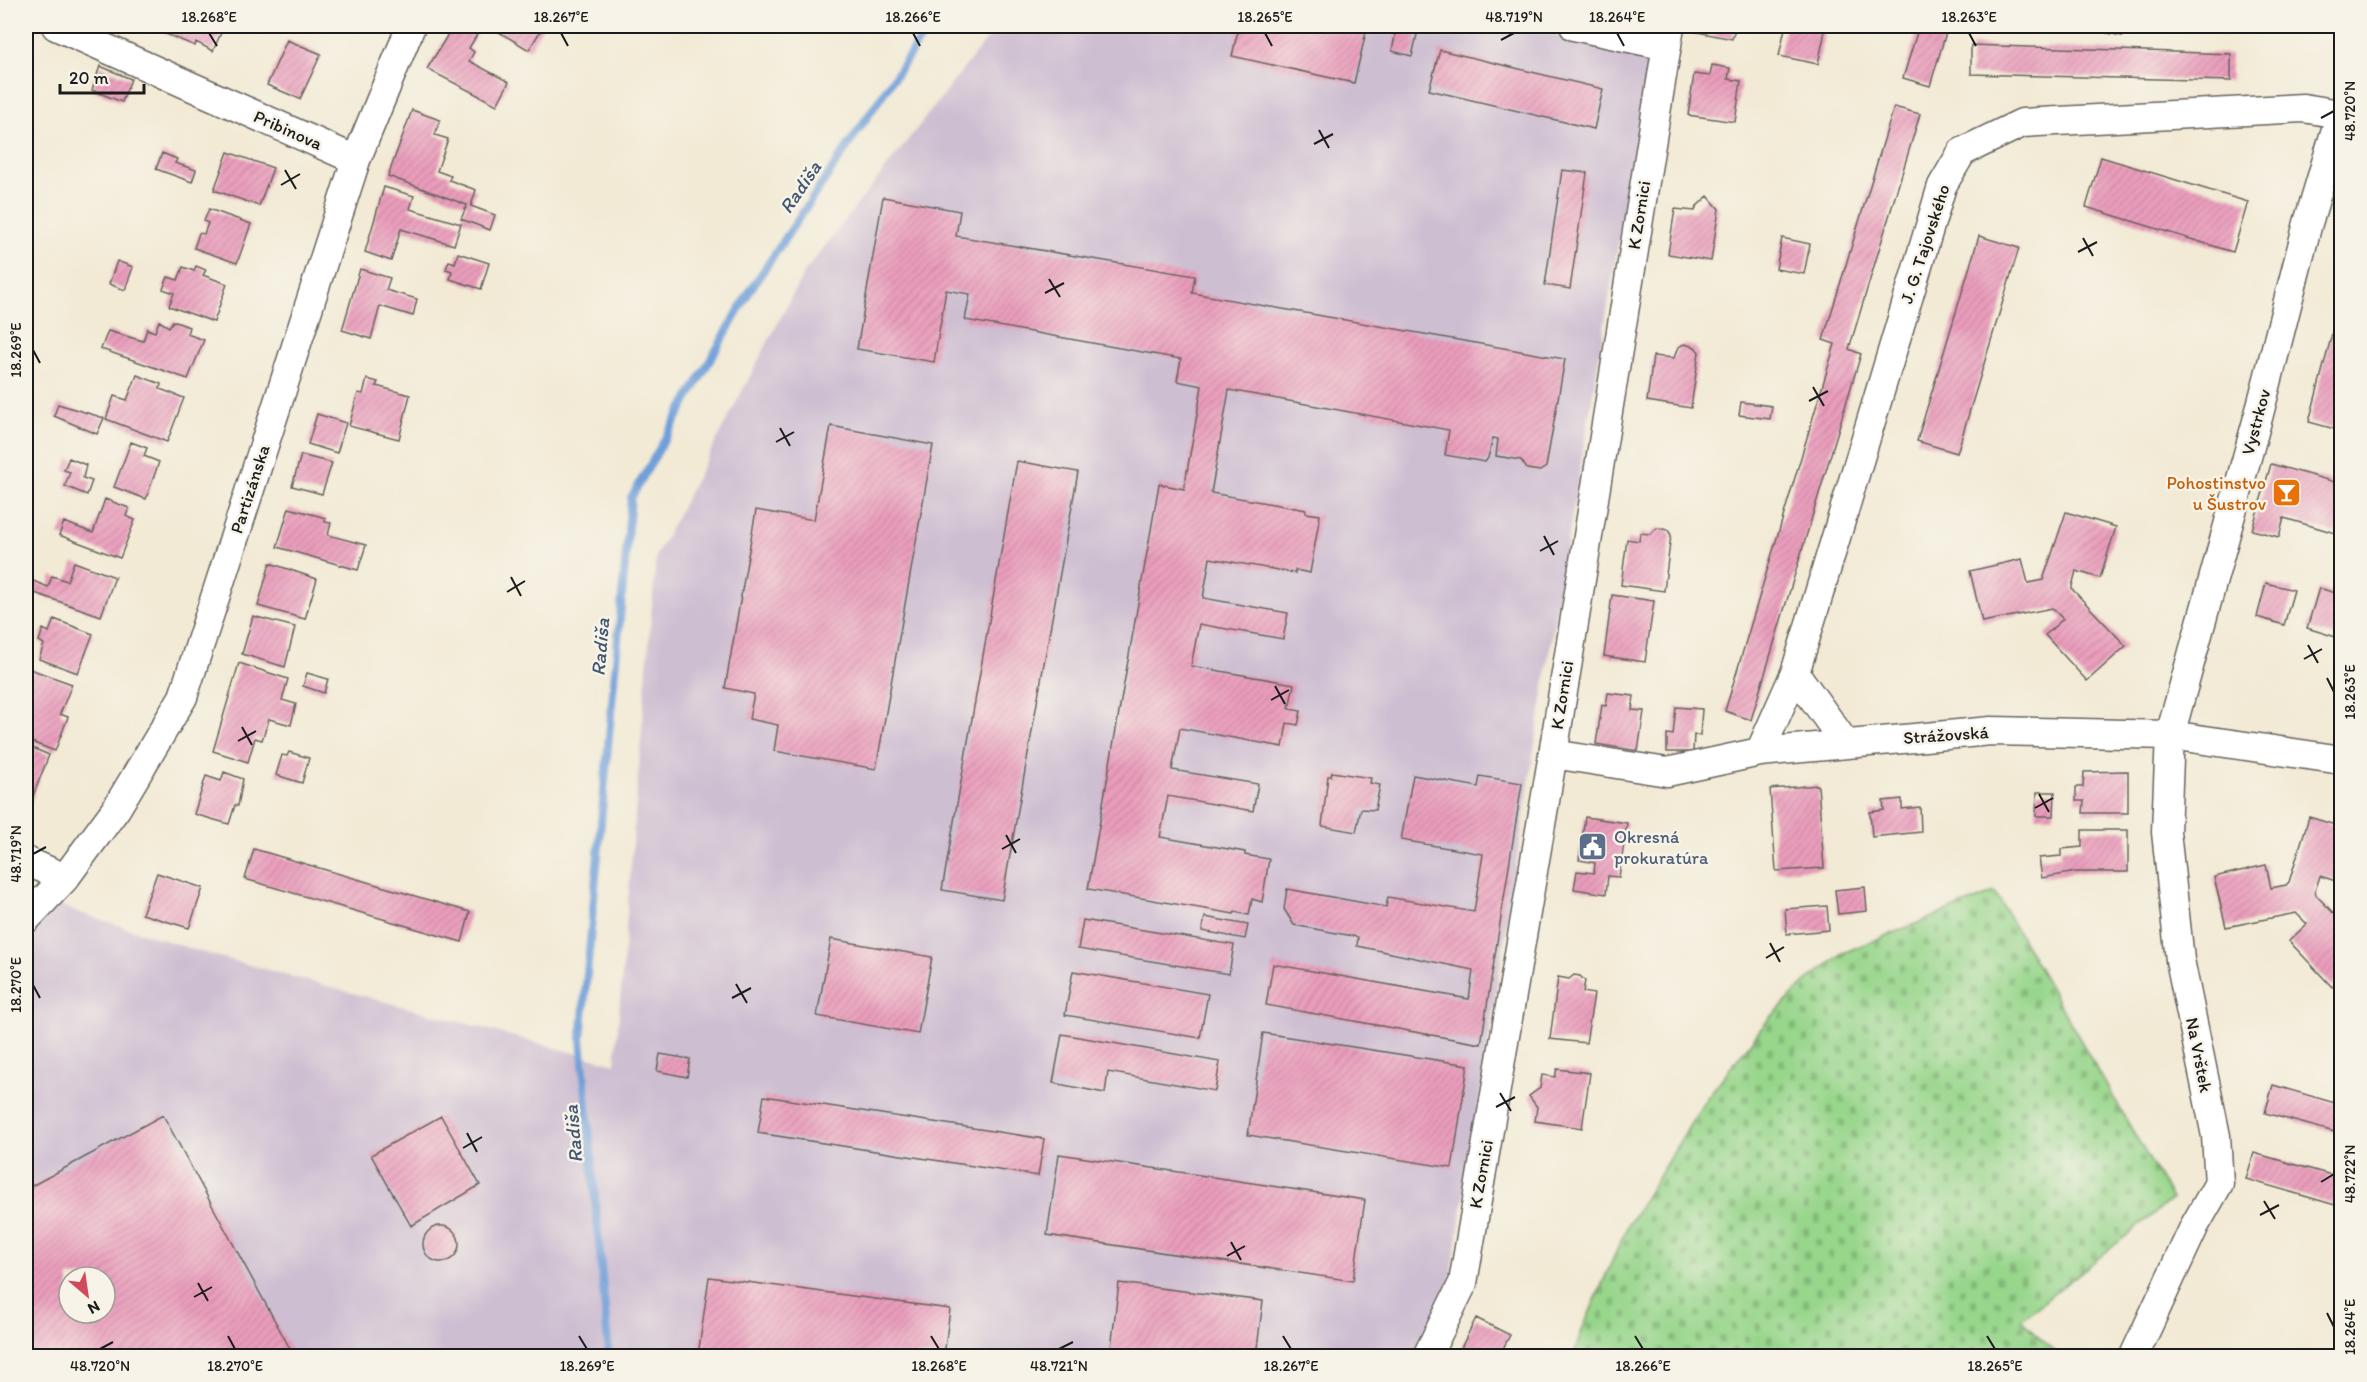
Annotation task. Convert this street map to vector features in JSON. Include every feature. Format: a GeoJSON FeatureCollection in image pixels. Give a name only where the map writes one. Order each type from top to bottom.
{"type":"FeatureCollection","features":[{"type":"Feature","properties":{"kind":"street","name":"Pribinova"},"geometry":{"type":"LineString","coordinates":[[56,26],[356,160]]}},
{"type":"Feature","properties":{"kind":"street","name":"Partizánska"},"geometry":{"type":"LineString","coordinates":[[26,919],[65,878],[116,809],[183,697],[356,160],[411,26]]}},
{"type":"Feature","properties":{"kind":"street"},"geometry":{"type":"LineString","coordinates":[[1574,26],[1668,36]]}},
{"type":"Feature","properties":{"kind":"street","name":"K Zornici"},"geometry":{"type":"LineString","coordinates":[[1428,1356],[1463,1283],[1553,754],[1668,36]]}},
{"type":"Feature","properties":{"kind":"street","name":"J. G. Tajovského"},"geometry":{"type":"LineString","coordinates":[[1760,752],[1795,673],[1942,186],[1962,152],[2022,123],[2303,108],[2341,111]]}},
{"type":"Feature","properties":{"kind":"street","name":"Vystrkov"},"geometry":{"type":"LineString","coordinates":[[2170,735],[2259,414],[2308,223],[2341,111]]}},
{"type":"Feature","properties":{"kind":"street"},"geometry":{"type":"LineString","coordinates":[[1795,673],[1845,743]]}},
{"type":"Feature","properties":{"kind":"street","name":"Strážovská"},"geometry":{"type":"LineString","coordinates":[[1553,754],[1667,772],[1760,752],[1991,730],[2170,735],[2342,760]]}},
{"type":"Feature","properties":{"kind":"street","name":"Na Vrštek"},"geometry":{"type":"LineString","coordinates":[[2134,1356],[2195,1225],[2219,1182],[2216,1136],[2180,960],[2166,832],[2170,735]]}},
{"type":"Feature","properties":{"kind":"street"},"geometry":{"type":"LineString","coordinates":[[26,861],[65,878]]}},
{"type":"Feature","properties":{"kind":"shaded area"},"geometry":{"type":"Polygon","coordinates":[[[997,26],[1510,26],[1651,51],[1555,616],[1446,1311],[1417,1356],[26,1356],[26,890],[74,911],[201,952],[615,1064],[656,556],[804,273],[997,26]]]}},
{"type":"Feature","properties":{"kind":"green space"},"geometry":{"type":"Polygon","coordinates":[[[1995,892],[2172,1199],[2021,1320],[2060,1356],[1573,1356],[1627,1227],[1706,1099],[1768,1020],[1805,983],[1843,953],[1995,892]]]}},
{"type":"Feature","properties":{"kind":"building"},"geometry":{"type":"Polygon","coordinates":[[[167,26],[224,26],[213,51],[196,42],[195,46],[164,33],[167,26]]]}},
{"type":"Feature","properties":{"kind":"building"},"geometry":{"type":"Polygon","coordinates":[[[453,26],[469,26],[479,31],[469,48],[474,52],[469,61],[509,82],[497,105],[427,69],[453,26]]]}},
{"type":"Feature","properties":{"kind":"building"},"geometry":{"type":"Polygon","coordinates":[[[489,26],[537,26],[542,28],[529,50],[489,26]]]}},
{"type":"Feature","properties":{"kind":"building"},"geometry":{"type":"Polygon","coordinates":[[[1239,26],[1335,26],[1366,32],[1354,83],[1232,56],[1239,26]]]}},
{"type":"Feature","properties":{"kind":"building"},"geometry":{"type":"Polygon","coordinates":[[[1397,26],[1419,26],[1412,56],[1392,51],[1397,26]]]}},
{"type":"Feature","properties":{"kind":"building"},"geometry":{"type":"Polygon","coordinates":[[[1698,26],[1736,26],[1732,39],[1697,32],[1698,26]]]}},
{"type":"Feature","properties":{"kind":"building"},"geometry":{"type":"Polygon","coordinates":[[[1778,26],[1823,26],[1824,36],[1818,64],[1779,56],[1785,28],[1778,26]]]}},
{"type":"Feature","properties":{"kind":"building"},"geometry":{"type":"Polygon","coordinates":[[[1919,26],[1948,26],[1930,86],[1903,78],[1919,26]]]}},
{"type":"Feature","properties":{"kind":"building"},"geometry":{"type":"Polygon","coordinates":[[[2098,26],[2125,26],[2123,36],[2097,31],[2098,26]]]}},
{"type":"Feature","properties":{"kind":"building"},"geometry":{"type":"Polygon","coordinates":[[[287,40],[321,54],[300,99],[267,85],[287,40]]]}},
{"type":"Feature","properties":{"kind":"building"},"geometry":{"type":"Polygon","coordinates":[[[1971,45],[2231,54],[2231,81],[1971,74],[1971,45]]]}},
{"type":"Feature","properties":{"kind":"building"},"geometry":{"type":"Polygon","coordinates":[[[1440,50],[1603,89],[1594,129],[1429,90],[1440,50]]]}},
{"type":"Feature","properties":{"kind":"building"},"geometry":{"type":"Polygon","coordinates":[[[1712,65],[1730,68],[1728,79],[1741,81],[1735,122],[1688,115],[1694,74],[1710,76],[1712,65]]]}},
{"type":"Feature","properties":{"kind":"building"},"geometry":{"type":"Polygon","coordinates":[[[100,66],[131,79],[122,102],[92,90],[100,66]]]}},
{"type":"Feature","properties":{"kind":"building"},"geometry":{"type":"Polygon","coordinates":[[[1894,107],[1920,114],[1849,349],[1861,354],[1751,720],[1725,711],[1835,344],[1823,340],[1894,107]]]}},
{"type":"Feature","properties":{"kind":"building"},"geometry":{"type":"Polygon","coordinates":[[[412,110],[440,120],[435,135],[448,139],[437,171],[451,176],[449,180],[476,190],[471,206],[495,215],[490,230],[461,219],[467,205],[388,176],[412,110]]]}},
{"type":"Feature","properties":{"kind":"building"},"geometry":{"type":"Polygon","coordinates":[[[228,152],[273,168],[259,206],[214,190],[228,152]]]}},
{"type":"Feature","properties":{"kind":"building"},"geometry":{"type":"Polygon","coordinates":[[[162,153],[177,159],[175,163],[196,170],[192,182],[156,169],[162,153]]]}},
{"type":"Feature","properties":{"kind":"building"},"geometry":{"type":"Polygon","coordinates":[[[2101,157],[2248,202],[2233,252],[2086,207],[2101,157]]]}},
{"type":"Feature","properties":{"kind":"building"},"geometry":{"type":"Polygon","coordinates":[[[1562,170],[1587,173],[1570,289],[1545,285],[1562,170]]]}},
{"type":"Feature","properties":{"kind":"building"},"geometry":{"type":"Polygon","coordinates":[[[384,187],[414,196],[410,209],[461,224],[454,245],[401,229],[391,261],[365,252],[384,187]]]}},
{"type":"Feature","properties":{"kind":"building"},"geometry":{"type":"Polygon","coordinates":[[[1708,196],[1719,209],[1711,261],[1668,254],[1675,209],[1695,211],[1696,207],[1708,196]]]}},
{"type":"Feature","properties":{"kind":"building"},"geometry":{"type":"Polygon","coordinates":[[[883,197],[960,211],[956,236],[1195,276],[1192,293],[1565,359],[1546,467],[1540,471],[1527,469],[1521,460],[1496,456],[1498,439],[1493,438],[1485,462],[1445,455],[1449,430],[1229,390],[1211,493],[1306,510],[1306,513],[1320,515],[1310,573],[1295,570],[1295,573],[1210,558],[1203,598],[1288,613],[1283,639],[1199,624],[1191,666],[1294,684],[1289,709],[1301,711],[1298,725],[1287,723],[1283,747],[1180,728],[1172,770],[1258,784],[1253,811],[1168,796],[1160,837],[1245,852],[1245,855],[1269,859],[1262,902],[1252,899],[1249,915],[1088,889],[1159,484],[1184,489],[1202,386],[1177,381],[1181,359],[965,320],[970,294],[946,290],[934,362],[857,349],[883,197]]]}},
{"type":"Feature","properties":{"kind":"building"},"geometry":{"type":"Polygon","coordinates":[[[209,209],[251,224],[237,263],[194,248],[199,233],[204,234],[208,223],[204,221],[209,209]]]}},
{"type":"Feature","properties":{"kind":"building"},"geometry":{"type":"Polygon","coordinates":[[[1979,236],[2019,248],[1957,453],[1917,441],[1979,236]]]}},
{"type":"Feature","properties":{"kind":"building"},"geometry":{"type":"Polygon","coordinates":[[[1782,238],[1810,244],[1804,274],[1776,269],[1782,238]]]}},
{"type":"Feature","properties":{"kind":"building"},"geometry":{"type":"Polygon","coordinates":[[[458,253],[489,263],[481,289],[450,279],[452,271],[446,269],[449,261],[455,263],[458,253]]]}},
{"type":"Feature","properties":{"kind":"building"},"geometry":{"type":"Polygon","coordinates":[[[117,261],[133,267],[125,290],[109,284],[117,261]]]}},
{"type":"Feature","properties":{"kind":"building"},"geometry":{"type":"Polygon","coordinates":[[[196,266],[206,270],[203,275],[227,284],[214,322],[169,306],[174,293],[163,289],[168,277],[178,280],[183,267],[194,271],[196,266]]]}},
{"type":"Feature","properties":{"kind":"building"},"geometry":{"type":"Polygon","coordinates":[[[360,269],[390,278],[386,290],[417,299],[413,316],[380,306],[371,339],[342,330],[360,269]]]}},
{"type":"Feature","properties":{"kind":"building"},"geometry":{"type":"Polygon","coordinates":[[[2342,299],[2342,431],[2309,422],[2342,299]]]}},
{"type":"Feature","properties":{"kind":"building"},"geometry":{"type":"Polygon","coordinates":[[[159,321],[169,327],[173,321],[189,327],[187,334],[204,340],[188,379],[101,349],[108,331],[143,341],[147,329],[155,332],[159,321]]]}},
{"type":"Feature","properties":{"kind":"building"},"geometry":{"type":"Polygon","coordinates":[[[1684,344],[1695,347],[1699,352],[1691,408],[1647,401],[1653,356],[1674,358],[1678,347],[1684,344]]]}},
{"type":"Feature","properties":{"kind":"building"},"geometry":{"type":"Polygon","coordinates":[[[137,375],[161,384],[160,389],[184,398],[167,442],[106,419],[114,396],[127,400],[137,375]]]}},
{"type":"Feature","properties":{"kind":"building"},"geometry":{"type":"Polygon","coordinates":[[[367,379],[378,382],[376,386],[410,395],[399,439],[349,426],[358,393],[363,394],[367,379]]]}},
{"type":"Feature","properties":{"kind":"building"},"geometry":{"type":"Polygon","coordinates":[[[1741,402],[1772,406],[1770,419],[1739,415],[1741,402]]]}},
{"type":"Feature","properties":{"kind":"building"},"geometry":{"type":"Polygon","coordinates":[[[58,404],[104,418],[97,434],[54,416],[58,404]]]}},
{"type":"Feature","properties":{"kind":"building"},"geometry":{"type":"Polygon","coordinates":[[[317,414],[346,423],[337,453],[308,444],[317,414]]]}},
{"type":"Feature","properties":{"kind":"building"},"geometry":{"type":"Polygon","coordinates":[[[831,426],[933,445],[876,769],[774,751],[778,725],[749,719],[754,694],[725,688],[756,510],[814,520],[831,426]]]}},
{"type":"Feature","properties":{"kind":"building"},"geometry":{"type":"Polygon","coordinates":[[[131,442],[147,448],[144,456],[159,462],[146,499],[114,487],[131,442]]]}},
{"type":"Feature","properties":{"kind":"building"},"geometry":{"type":"Polygon","coordinates":[[[301,455],[332,463],[322,494],[292,486],[301,455]]]}},
{"type":"Feature","properties":{"kind":"building"},"geometry":{"type":"Polygon","coordinates":[[[69,458],[86,465],[83,478],[92,481],[87,495],[65,486],[70,472],[64,470],[69,458]]]}},
{"type":"Feature","properties":{"kind":"building"},"geometry":{"type":"Polygon","coordinates":[[[1017,461],[1078,472],[1002,900],[942,890],[1017,461]]]}},
{"type":"Feature","properties":{"kind":"building"},"geometry":{"type":"Polygon","coordinates":[[[2271,464],[2342,484],[2342,535],[2284,518],[2279,537],[2252,530],[2271,464]]]}},
{"type":"Feature","properties":{"kind":"building"},"geometry":{"type":"Polygon","coordinates":[[[105,499],[129,508],[126,516],[135,520],[120,558],[59,535],[64,522],[93,533],[105,499]]]}},
{"type":"Feature","properties":{"kind":"building"},"geometry":{"type":"Polygon","coordinates":[[[289,508],[326,518],[325,522],[331,523],[328,535],[366,545],[358,570],[277,547],[289,508]]]}},
{"type":"Feature","properties":{"kind":"building"},"geometry":{"type":"Polygon","coordinates":[[[2066,512],[2116,527],[2100,578],[2076,571],[2072,586],[2072,589],[2126,646],[2087,681],[2045,635],[2063,619],[2052,608],[1982,622],[1970,571],[2022,559],[2028,583],[2043,580],[2066,512]]]}},
{"type":"Feature","properties":{"kind":"building"},"geometry":{"type":"Polygon","coordinates":[[[1657,528],[1668,530],[1671,535],[1664,591],[1621,585],[1627,539],[1639,541],[1640,533],[1650,534],[1657,528]]]}},
{"type":"Feature","properties":{"kind":"building"},"geometry":{"type":"Polygon","coordinates":[[[74,562],[115,577],[101,616],[26,590],[26,578],[48,587],[52,576],[67,581],[74,562]]]}},
{"type":"Feature","properties":{"kind":"building"},"geometry":{"type":"Polygon","coordinates":[[[270,563],[317,579],[305,619],[258,606],[270,563]]]}},
{"type":"Feature","properties":{"kind":"building"},"geometry":{"type":"Polygon","coordinates":[[[2266,583],[2294,590],[2284,625],[2257,617],[2266,583]]]}},
{"type":"Feature","properties":{"kind":"building"},"geometry":{"type":"Polygon","coordinates":[[[2319,588],[2342,595],[2342,639],[2307,628],[2319,588]]]}},
{"type":"Feature","properties":{"kind":"building"},"geometry":{"type":"Polygon","coordinates":[[[1612,595],[1654,601],[1645,662],[1604,656],[1612,595]]]}},
{"type":"Feature","properties":{"kind":"building"},"geometry":{"type":"Polygon","coordinates":[[[253,616],[295,627],[285,667],[242,654],[253,616]]]}},
{"type":"Feature","properties":{"kind":"building"},"geometry":{"type":"Polygon","coordinates":[[[54,619],[93,634],[78,673],[39,659],[44,644],[39,641],[43,629],[49,632],[54,619]]]}},
{"type":"Feature","properties":{"kind":"building"},"geometry":{"type":"Polygon","coordinates":[[[239,663],[288,679],[282,700],[296,704],[291,725],[269,719],[262,740],[255,738],[248,762],[213,751],[239,663]]]}},
{"type":"Feature","properties":{"kind":"building"},"geometry":{"type":"Polygon","coordinates":[[[27,668],[72,684],[60,714],[68,717],[55,751],[26,740],[27,668]]]}},
{"type":"Feature","properties":{"kind":"building"},"geometry":{"type":"Polygon","coordinates":[[[307,673],[328,679],[324,693],[303,686],[307,673]]]}},
{"type":"Feature","properties":{"kind":"building"},"geometry":{"type":"Polygon","coordinates":[[[1608,693],[1634,696],[1632,710],[1644,711],[1638,751],[1596,744],[1602,705],[1606,706],[1608,693]]]}},
{"type":"Feature","properties":{"kind":"building"},"geometry":{"type":"Polygon","coordinates":[[[1676,707],[1702,709],[1700,736],[1694,735],[1693,752],[1667,752],[1667,734],[1673,735],[1676,707]]]}},
{"type":"Feature","properties":{"kind":"building"},"geometry":{"type":"Polygon","coordinates":[[[26,745],[49,755],[26,814],[26,745]]]}},
{"type":"Feature","properties":{"kind":"building"},"geometry":{"type":"Polygon","coordinates":[[[289,752],[309,758],[302,783],[276,775],[282,755],[287,756],[289,752]]]}},
{"type":"Feature","properties":{"kind":"building"},"geometry":{"type":"Polygon","coordinates":[[[2128,771],[2128,813],[2083,813],[2084,801],[2076,801],[2076,787],[2083,787],[2084,772],[2128,771]]]}},
{"type":"Feature","properties":{"kind":"building"},"geometry":{"type":"Polygon","coordinates":[[[224,772],[243,779],[238,806],[235,805],[229,824],[194,814],[206,776],[221,781],[224,772]]]}},
{"type":"Feature","properties":{"kind":"building"},"geometry":{"type":"Polygon","coordinates":[[[1332,772],[1371,778],[1370,783],[1380,785],[1375,810],[1361,809],[1356,832],[1322,826],[1328,776],[1331,776],[1332,772]]]}},
{"type":"Feature","properties":{"kind":"building"},"geometry":{"type":"Polygon","coordinates":[[[1413,775],[1478,787],[1480,776],[1522,783],[1481,1044],[1266,1005],[1273,964],[1469,999],[1473,970],[1357,946],[1358,937],[1294,925],[1284,909],[1287,889],[1386,907],[1388,897],[1474,912],[1483,854],[1401,840],[1413,775]]]}},
{"type":"Feature","properties":{"kind":"building"},"geometry":{"type":"Polygon","coordinates":[[[1818,785],[1824,868],[1776,871],[1770,789],[1818,785]]]}},
{"type":"Feature","properties":{"kind":"building"},"geometry":{"type":"Polygon","coordinates":[[[2037,792],[2055,792],[2054,816],[2036,816],[2037,792]]]}},
{"type":"Feature","properties":{"kind":"building"},"geometry":{"type":"Polygon","coordinates":[[[1902,799],[1902,809],[1920,807],[1921,832],[1872,837],[1870,812],[1884,810],[1883,801],[1902,799]]]}},
{"type":"Feature","properties":{"kind":"building"},"geometry":{"type":"Polygon","coordinates":[[[1585,817],[1627,823],[1619,877],[1608,876],[1606,894],[1574,889],[1577,871],[1594,873],[1595,863],[1579,860],[1585,817]]]}},
{"type":"Feature","properties":{"kind":"building"},"geometry":{"type":"Polygon","coordinates":[[[2309,817],[2342,827],[2342,883],[2320,876],[2315,891],[2316,895],[2342,922],[2342,978],[2332,987],[2289,941],[2307,924],[2296,913],[2226,927],[2214,877],[2266,865],[2271,888],[2286,885],[2289,882],[2309,817]]]}},
{"type":"Feature","properties":{"kind":"building"},"geometry":{"type":"Polygon","coordinates":[[[2082,830],[2128,830],[2128,872],[2076,872],[2042,878],[2039,858],[2061,856],[2061,849],[2082,847],[2082,830]]]}},
{"type":"Feature","properties":{"kind":"building"},"geometry":{"type":"Polygon","coordinates":[[[254,849],[470,912],[462,942],[245,879],[254,849]]]}},
{"type":"Feature","properties":{"kind":"building"},"geometry":{"type":"Polygon","coordinates":[[[157,873],[203,888],[189,928],[142,914],[157,873]]]}},
{"type":"Feature","properties":{"kind":"building"},"geometry":{"type":"Polygon","coordinates":[[[1865,887],[1867,911],[1838,914],[1835,890],[1865,887]]]}},
{"type":"Feature","properties":{"kind":"building"},"geometry":{"type":"Polygon","coordinates":[[[1827,906],[1829,930],[1787,934],[1785,909],[1827,906]]]}},
{"type":"Feature","properties":{"kind":"building"},"geometry":{"type":"Polygon","coordinates":[[[1205,917],[1248,925],[1245,939],[1202,931],[1205,917]]]}},
{"type":"Feature","properties":{"kind":"building"},"geometry":{"type":"Polygon","coordinates":[[[1083,920],[1234,945],[1229,974],[1078,949],[1083,920]]]}},
{"type":"Feature","properties":{"kind":"building"},"geometry":{"type":"Polygon","coordinates":[[[831,939],[932,957],[918,1034],[817,1016],[831,939]]]}},
{"type":"Feature","properties":{"kind":"building"},"geometry":{"type":"Polygon","coordinates":[[[1073,971],[1208,994],[1200,1038],[1065,1015],[1073,971]]]}},
{"type":"Feature","properties":{"kind":"building"},"geometry":{"type":"Polygon","coordinates":[[[1574,975],[1580,976],[1585,981],[1583,992],[1594,994],[1586,1043],[1550,1039],[1558,977],[1569,979],[1574,975]]]}},
{"type":"Feature","properties":{"kind":"building"},"geometry":{"type":"Polygon","coordinates":[[[1263,1033],[1468,1065],[1452,1168],[1248,1135],[1263,1033]]]}},
{"type":"Feature","properties":{"kind":"building"},"geometry":{"type":"Polygon","coordinates":[[[1062,1034],[1220,1062],[1215,1091],[1108,1072],[1105,1093],[1053,1083],[1062,1034]]]}},
{"type":"Feature","properties":{"kind":"building"},"geometry":{"type":"Polygon","coordinates":[[[660,1054],[690,1059],[687,1077],[657,1071],[660,1054]]]}},
{"type":"Feature","properties":{"kind":"building"},"geometry":{"type":"Polygon","coordinates":[[[1557,1069],[1590,1073],[1582,1128],[1535,1121],[1537,1107],[1529,1096],[1540,1088],[1542,1075],[1555,1077],[1557,1069]]]}},
{"type":"Feature","properties":{"kind":"building"},"geometry":{"type":"Polygon","coordinates":[[[2273,1085],[2342,1105],[2342,1134],[2265,1113],[2273,1085]]]}},
{"type":"Feature","properties":{"kind":"building"},"geometry":{"type":"Polygon","coordinates":[[[764,1096],[1044,1139],[1038,1176],[758,1133],[764,1096]]]}},
{"type":"Feature","properties":{"kind":"building"},"geometry":{"type":"Polygon","coordinates":[[[163,1115],[294,1356],[26,1356],[26,1189],[163,1115]]]}},
{"type":"Feature","properties":{"kind":"building"},"geometry":{"type":"Polygon","coordinates":[[[441,1116],[480,1185],[411,1226],[371,1155],[441,1116]]]}},
{"type":"Feature","properties":{"kind":"building"},"geometry":{"type":"Polygon","coordinates":[[[2254,1153],[2342,1178],[2342,1207],[2246,1179],[2254,1153]]]}},
{"type":"Feature","properties":{"kind":"building"},"geometry":{"type":"Polygon","coordinates":[[[1059,1154],[1365,1200],[1353,1281],[1047,1235],[1059,1154]]]}},
{"type":"Feature","properties":{"kind":"building"},"geometry":{"type":"Polygon","coordinates":[[[441,1226],[454,1231],[459,1244],[454,1257],[441,1262],[428,1257],[423,1244],[428,1231],[441,1226]]]}},
{"type":"Feature","properties":{"kind":"building"},"geometry":{"type":"Polygon","coordinates":[[[709,1277],[950,1309],[944,1356],[698,1356],[709,1277]]]}},
{"type":"Feature","properties":{"kind":"building"},"geometry":{"type":"Polygon","coordinates":[[[1119,1283],[1263,1301],[1256,1356],[1110,1356],[1119,1283]]]}},
{"type":"Feature","properties":{"kind":"building"},"geometry":{"type":"Polygon","coordinates":[[[1476,1318],[1510,1335],[1499,1356],[1457,1356],[1476,1318]]]}},
{"type":"Feature","properties":{"kind":"waterway","name":"Radiša"},"geometry":{"type":"LineString","coordinates":[[609,1356],[581,1039],[631,498],[751,289],[929,26]]}},
{"type":"Feature","properties":{"kind":"place","name":"Pohostinstvo u Šustrov"},"geometry":{"type":"Point","coordinates":[2287,493]}},
{"type":"Feature","properties":{"kind":"place","name":"Okresná prokuratúra"},"geometry":{"type":"Point","coordinates":[1593,847]}}]}
